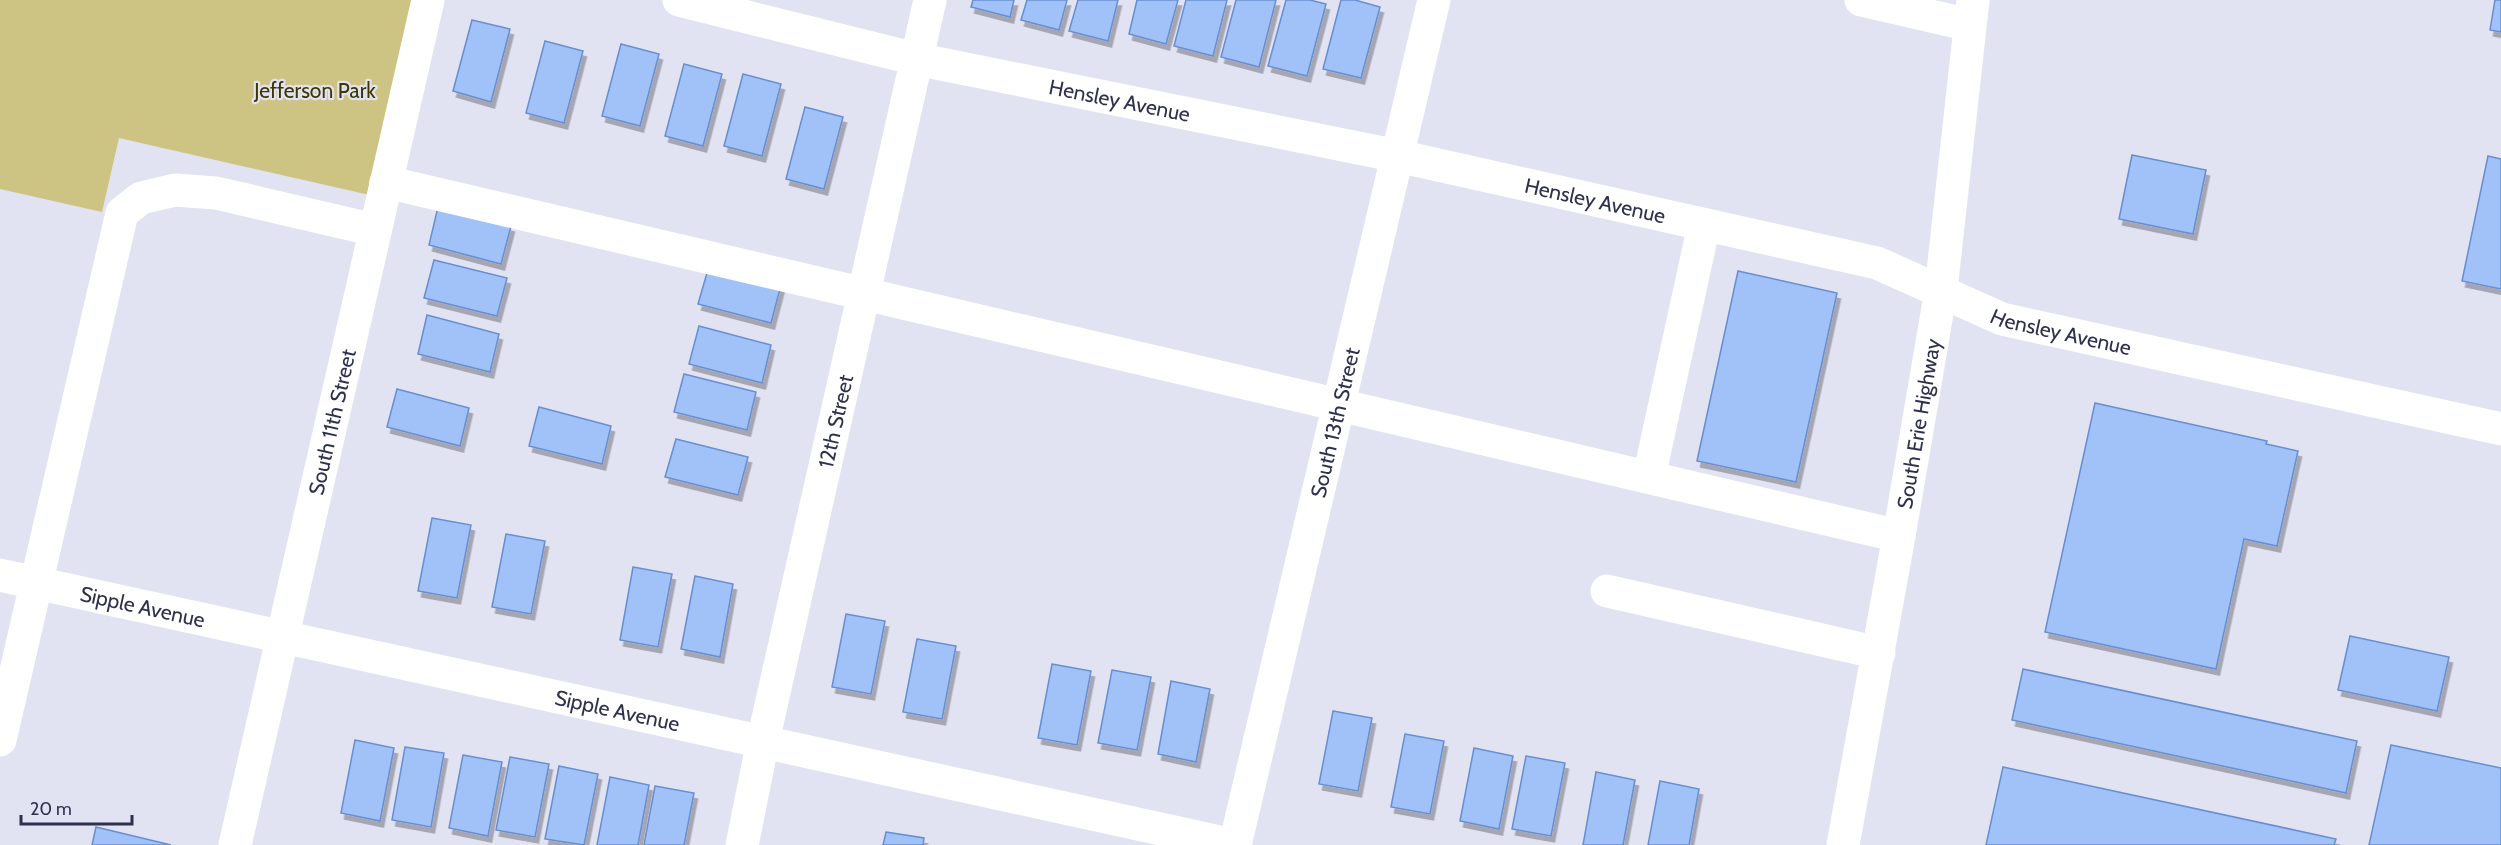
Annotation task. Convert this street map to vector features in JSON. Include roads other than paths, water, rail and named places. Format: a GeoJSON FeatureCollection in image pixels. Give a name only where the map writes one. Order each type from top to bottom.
{"type":"FeatureCollection","features":[{"type":"Feature","properties":{"kind":"street","name":"South 11th Street"},"geometry":{"type":"LineString","coordinates":[[235,845],[428,0]]}},
{"type":"Feature","properties":{"kind":"street","name":"Hensley Avenue"},"geometry":{"type":"LineString","coordinates":[[679,0],[916,59],[1398,156],[1877,263],[2002,319],[2501,429]]}},
{"type":"Feature","properties":{"kind":"street","name":"12th Street"},"geometry":{"type":"LineString","coordinates":[[742,845],[763,741],[930,0]]}},
{"type":"Feature","properties":{"kind":"street","name":"South 13th Street"},"geometry":{"type":"LineString","coordinates":[[1235,845],[1434,0]]}},
{"type":"Feature","properties":{"kind":"street"},"geometry":{"type":"LineString","coordinates":[[1861,0],[1972,12]]}},
{"type":"Feature","properties":{"kind":"street","name":"South Erie Highway"},"geometry":{"type":"LineString","coordinates":[[1843,845],[1879,653],[1941,290],[1972,12]]}},
{"type":"Feature","properties":{"kind":"street"},"geometry":{"type":"LineString","coordinates":[[386,182],[1899,536]]}},
{"type":"Feature","properties":{"kind":"street"},"geometry":{"type":"LineString","coordinates":[[0,740],[122,213],[141,198],[175,190],[216,193],[375,230]]}},
{"type":"Feature","properties":{"kind":"street"},"geometry":{"type":"LineString","coordinates":[[1649,477],[1704,225]]}},
{"type":"Feature","properties":{"kind":"street","name":"Sipple Avenue"},"geometry":{"type":"LineString","coordinates":[[0,575],[283,635],[1235,845]]}},
{"type":"Feature","properties":{"kind":"street"},"geometry":{"type":"LineString","coordinates":[[1607,591],[1879,653]]}},
{"type":"Feature","properties":{"kind":"park label","name":"Jefferson Park"},"geometry":{"type":"Point","coordinates":[315,90]}}]}
